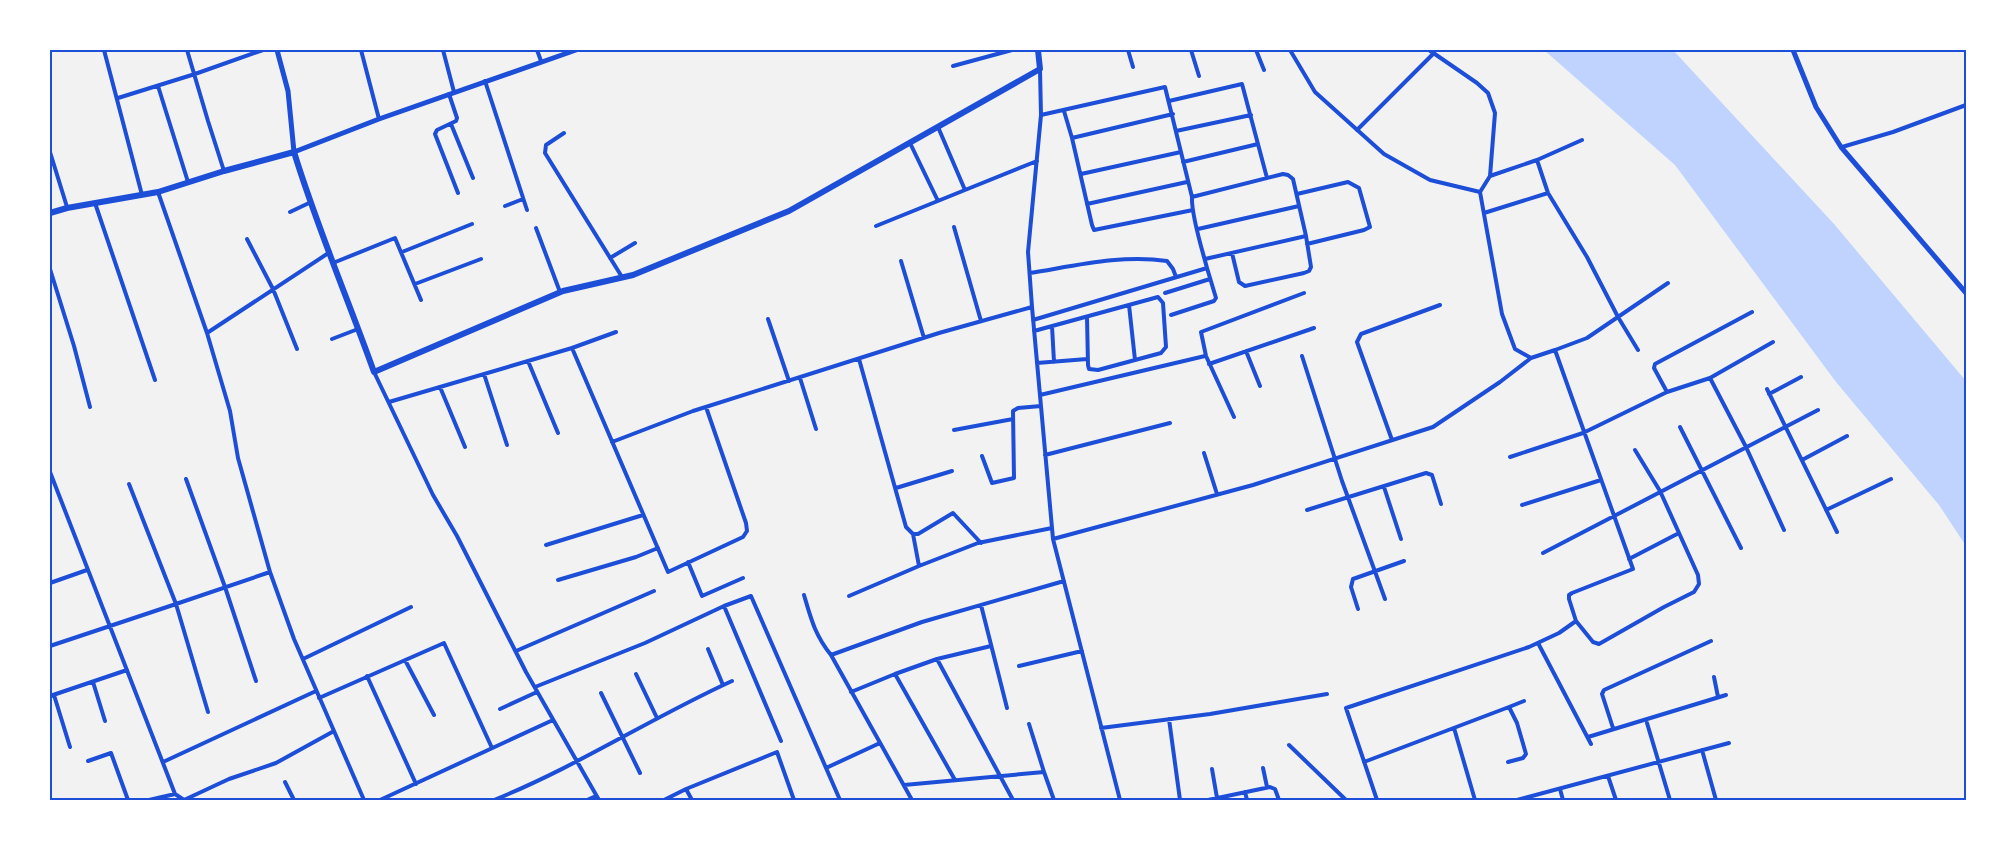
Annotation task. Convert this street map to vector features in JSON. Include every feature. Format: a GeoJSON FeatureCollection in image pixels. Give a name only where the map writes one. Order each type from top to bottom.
{"type":"FeatureCollection","features":[{"type":"Feature","properties":{"kind":"main road"},"geometry":{"type":"LineString","coordinates":[[50,213],[158,192],[294,152],[309,203],[330,252],[374,372],[560,292],[633,275],[789,211],[1040,69],[1038,50]]}},
{"type":"Feature","properties":{"kind":"street"},"geometry":{"type":"LineString","coordinates":[[104,50],[142,195]]}},
{"type":"Feature","properties":{"kind":"street"},"geometry":{"type":"LineString","coordinates":[[188,50],[224,171]]}},
{"type":"Feature","properties":{"kind":"street"},"geometry":{"type":"LineString","coordinates":[[118,98],[263,50]]}},
{"type":"Feature","properties":{"kind":"street"},"geometry":{"type":"LineString","coordinates":[[277,50],[288,91],[294,152],[379,118],[576,50]]}},
{"type":"Feature","properties":{"kind":"street"},"geometry":{"type":"LineString","coordinates":[[360,50],[379,118]]}},
{"type":"Feature","properties":{"kind":"street"},"geometry":{"type":"LineString","coordinates":[[442,50],[457,118],[452,124],[437,130],[435,134],[458,193]]}},
{"type":"Feature","properties":{"kind":"street"},"geometry":{"type":"LineString","coordinates":[[537,50],[541,61]]}},
{"type":"Feature","properties":{"kind":"street"},"geometry":{"type":"LineString","coordinates":[[952,66],[1012,50]]}},
{"type":"Feature","properties":{"kind":"street"},"geometry":{"type":"LineString","coordinates":[[1128,50],[1133,67]]}},
{"type":"Feature","properties":{"kind":"street"},"geometry":{"type":"LineString","coordinates":[[1191,50],[1199,76]]}},
{"type":"Feature","properties":{"kind":"street"},"geometry":{"type":"LineString","coordinates":[[1256,50],[1264,70]]}},
{"type":"Feature","properties":{"kind":"street"},"geometry":{"type":"LineString","coordinates":[[1290,50],[1315,92],[1384,154],[1430,180],[1480,192]]}},
{"type":"Feature","properties":{"kind":"street"},"geometry":{"type":"LineString","coordinates":[[1429,50],[1488,93],[1495,112],[1490,176],[1480,192],[1502,314],[1515,349],[1531,358]]}},
{"type":"Feature","properties":{"kind":"street"},"geometry":{"type":"LineString","coordinates":[[1794,52],[1816,107],[1841,147],[1966,293]]}},
{"type":"Feature","properties":{"kind":"street"},"geometry":{"type":"LineString","coordinates":[[1357,130],[1434,53]]}},
{"type":"Feature","properties":{"kind":"street"},"geometry":{"type":"LineString","coordinates":[[1040,69],[1041,115],[1028,252],[1053,539],[1120,801]]}},
{"type":"Feature","properties":{"kind":"street"},"geometry":{"type":"LineString","coordinates":[[485,81],[527,210]]}},
{"type":"Feature","properties":{"kind":"street"},"geometry":{"type":"LineString","coordinates":[[1169,101],[1242,84],[1267,178]]}},
{"type":"Feature","properties":{"kind":"street"},"geometry":{"type":"LineString","coordinates":[[158,86],[188,183]]}},
{"type":"Feature","properties":{"kind":"street"},"geometry":{"type":"LineString","coordinates":[[1041,115],[1166,87],[1192,197],[1193,210],[1216,298],[1214,301],[1171,315]]}},
{"type":"Feature","properties":{"kind":"street"},"geometry":{"type":"LineString","coordinates":[[1841,147],[1893,132],[1966,105]]}},
{"type":"Feature","properties":{"kind":"street"},"geometry":{"type":"LineString","coordinates":[[1064,111],[1094,230],[1193,210]]}},
{"type":"Feature","properties":{"kind":"street"},"geometry":{"type":"LineString","coordinates":[[1072,138],[1173,114]]}},
{"type":"Feature","properties":{"kind":"street"},"geometry":{"type":"LineString","coordinates":[[1176,131],[1251,115]]}},
{"type":"Feature","properties":{"kind":"street"},"geometry":{"type":"LineString","coordinates":[[452,124],[473,178]]}},
{"type":"Feature","properties":{"kind":"street"},"geometry":{"type":"LineString","coordinates":[[938,127],[965,190]]}},
{"type":"Feature","properties":{"kind":"street"},"geometry":{"type":"LineString","coordinates":[[564,133],[546,145],[545,153],[623,278]]}},
{"type":"Feature","properties":{"kind":"street"},"geometry":{"type":"LineString","coordinates":[[1490,176],[1537,160],[1582,140]]}},
{"type":"Feature","properties":{"kind":"street"},"geometry":{"type":"LineString","coordinates":[[910,143],[938,201]]}},
{"type":"Feature","properties":{"kind":"street"},"geometry":{"type":"LineString","coordinates":[[1184,162],[1258,144]]}},
{"type":"Feature","properties":{"kind":"street"},"geometry":{"type":"LineString","coordinates":[[50,152],[67,208]]}},
{"type":"Feature","properties":{"kind":"street"},"geometry":{"type":"LineString","coordinates":[[1081,174],[1181,152]]}},
{"type":"Feature","properties":{"kind":"street"},"geometry":{"type":"LineString","coordinates":[[1537,160],[1548,193],[1587,257],[1617,316],[1638,350]]}},
{"type":"Feature","properties":{"kind":"street"},"geometry":{"type":"LineString","coordinates":[[876,226],[1037,161]]}},
{"type":"Feature","properties":{"kind":"street"},"geometry":{"type":"LineString","coordinates":[[1192,197],[1267,178],[1288,175],[1293,179],[1306,236],[1311,267],[1309,271],[1245,286],[1239,282],[1233,253]]}},
{"type":"Feature","properties":{"kind":"street"},"geometry":{"type":"LineString","coordinates":[[1087,204],[1187,182]]}},
{"type":"Feature","properties":{"kind":"street"},"geometry":{"type":"LineString","coordinates":[[1297,194],[1348,182],[1356,184],[1369,221],[1370,227],[1364,230],[1307,244]]}},
{"type":"Feature","properties":{"kind":"street"},"geometry":{"type":"LineString","coordinates":[[158,192],[207,333],[230,411],[238,458],[270,572],[303,659],[363,801]]}},
{"type":"Feature","properties":{"kind":"street"},"geometry":{"type":"LineString","coordinates":[[1484,213],[1548,193]]}},
{"type":"Feature","properties":{"kind":"street"},"geometry":{"type":"LineString","coordinates":[[505,206],[523,199]]}},
{"type":"Feature","properties":{"kind":"street"},"geometry":{"type":"LineString","coordinates":[[95,203],[155,380]]}},
{"type":"Feature","properties":{"kind":"street"},"geometry":{"type":"LineString","coordinates":[[290,212],[309,203]]}},
{"type":"Feature","properties":{"kind":"street"},"geometry":{"type":"LineString","coordinates":[[1198,229],[1299,206]]}},
{"type":"Feature","properties":{"kind":"street"},"geometry":{"type":"LineString","coordinates":[[402,252],[472,224]]}},
{"type":"Feature","properties":{"kind":"street"},"geometry":{"type":"LineString","coordinates":[[954,227],[981,321]]}},
{"type":"Feature","properties":{"kind":"street"},"geometry":{"type":"LineString","coordinates":[[536,228],[560,292]]}},
{"type":"Feature","properties":{"kind":"street"},"geometry":{"type":"LineString","coordinates":[[1205,260],[1306,236]]}},
{"type":"Feature","properties":{"kind":"street"},"geometry":{"type":"LineString","coordinates":[[333,263],[393,238],[397,239],[421,300]]}},
{"type":"Feature","properties":{"kind":"street"},"geometry":{"type":"LineString","coordinates":[[247,239],[273,290],[297,350]]}},
{"type":"Feature","properties":{"kind":"street"},"geometry":{"type":"LineString","coordinates":[[610,258],[635,243]]}},
{"type":"Feature","properties":{"kind":"street"},"geometry":{"type":"LineString","coordinates":[[207,333],[330,252]]}},
{"type":"Feature","properties":{"kind":"street"},"geometry":{"type":"LineString","coordinates":[[415,284],[481,259]]}},
{"type":"Feature","properties":{"kind":"street"},"geometry":{"type":"LineString","coordinates":[[1030,273],[1126,259],[1155,259],[1167,261],[1176,277]]}},
{"type":"Feature","properties":{"kind":"street"},"geometry":{"type":"LineString","coordinates":[[901,261],[924,338]]}},
{"type":"Feature","properties":{"kind":"street"},"geometry":{"type":"LineString","coordinates":[[1033,320],[1207,268]]}},
{"type":"Feature","properties":{"kind":"street"},"geometry":{"type":"LineString","coordinates":[[50,269],[90,407]]}},
{"type":"Feature","properties":{"kind":"street"},"geometry":{"type":"LineString","coordinates":[[1165,294],[1210,279]]}},
{"type":"Feature","properties":{"kind":"street"},"geometry":{"type":"LineString","coordinates":[[1053,539],[1217,494],[1433,427],[1531,358],[1587,338],[1668,283]]}},
{"type":"Feature","properties":{"kind":"street"},"geometry":{"type":"LineString","coordinates":[[1233,417],[1209,364],[1200,336],[1201,332],[1304,293]]}},
{"type":"Feature","properties":{"kind":"street"},"geometry":{"type":"LineString","coordinates":[[1034,331],[1087,316],[1158,297],[1163,303],[1166,347],[1161,354],[1094,370],[1089,369],[1087,316]]}},
{"type":"Feature","properties":{"kind":"street"},"geometry":{"type":"LineString","coordinates":[[1129,305],[1135,360]]}},
{"type":"Feature","properties":{"kind":"street"},"geometry":{"type":"LineString","coordinates":[[1392,440],[1358,337],[1440,305]]}},
{"type":"Feature","properties":{"kind":"street"},"geometry":{"type":"LineString","coordinates":[[612,442],[706,406],[1032,307]]}},
{"type":"Feature","properties":{"kind":"street"},"geometry":{"type":"LineString","coordinates":[[1667,392],[1654,368],[1655,364],[1752,312]]}},
{"type":"Feature","properties":{"kind":"street"},"geometry":{"type":"LineString","coordinates":[[768,319],[789,381]]}},
{"type":"Feature","properties":{"kind":"street"},"geometry":{"type":"LineString","coordinates":[[1052,326],[1054,362]]}},
{"type":"Feature","properties":{"kind":"street"},"geometry":{"type":"LineString","coordinates":[[1209,364],[1314,328]]}},
{"type":"Feature","properties":{"kind":"street"},"geometry":{"type":"LineString","coordinates":[[332,339],[358,329]]}},
{"type":"Feature","properties":{"kind":"street"},"geometry":{"type":"LineString","coordinates":[[389,402],[572,348],[616,332]]}},
{"type":"Feature","properties":{"kind":"street"},"geometry":{"type":"LineString","coordinates":[[1510,458],[1583,433],[1667,392],[1710,378],[1773,342]]}},
{"type":"Feature","properties":{"kind":"street"},"geometry":{"type":"LineString","coordinates":[[572,348],[668,572],[743,537],[747,531],[706,406]]}},
{"type":"Feature","properties":{"kind":"street"},"geometry":{"type":"LineString","coordinates":[[1555,350],[1633,569],[1569,596],[1576,621],[1593,642],[1599,644],[1694,592],[1699,584],[1698,575],[1659,491],[1635,450]]}},
{"type":"Feature","properties":{"kind":"street"},"geometry":{"type":"LineString","coordinates":[[1246,351],[1260,387]]}},
{"type":"Feature","properties":{"kind":"street"},"geometry":{"type":"LineString","coordinates":[[1040,395],[1206,356]]}},
{"type":"Feature","properties":{"kind":"street"},"geometry":{"type":"LineString","coordinates":[[1302,356],[1335,459],[1385,599]]}},
{"type":"Feature","properties":{"kind":"street"},"geometry":{"type":"LineString","coordinates":[[859,359],[904,523],[913,534],[919,566]]}},
{"type":"Feature","properties":{"kind":"street"},"geometry":{"type":"LineString","coordinates":[[1037,363],[1088,359]]}},
{"type":"Feature","properties":{"kind":"street"},"geometry":{"type":"LineString","coordinates":[[528,361],[558,433]]}},
{"type":"Feature","properties":{"kind":"street"},"geometry":{"type":"LineString","coordinates":[[374,372],[433,495],[457,536],[536,690],[597,798],[587,801]]}},
{"type":"Feature","properties":{"kind":"street"},"geometry":{"type":"LineString","coordinates":[[484,374],[507,445]]}},
{"type":"Feature","properties":{"kind":"street"},"geometry":{"type":"LineString","coordinates":[[1801,377],[1768,391],[1837,532]]}},
{"type":"Feature","properties":{"kind":"street"},"geometry":{"type":"LineString","coordinates":[[800,378],[816,429]]}},
{"type":"Feature","properties":{"kind":"street"},"geometry":{"type":"LineString","coordinates":[[1710,378],[1746,447],[1784,530]]}},
{"type":"Feature","properties":{"kind":"street"},"geometry":{"type":"LineString","coordinates":[[440,387],[465,447]]}},
{"type":"Feature","properties":{"kind":"street"},"geometry":{"type":"LineString","coordinates":[[982,456],[992,483],[1015,478],[1013,411],[1016,408],[1041,406]]}},
{"type":"Feature","properties":{"kind":"street"},"geometry":{"type":"LineString","coordinates":[[1543,554],[1659,491],[1818,410]]}},
{"type":"Feature","properties":{"kind":"street"},"geometry":{"type":"LineString","coordinates":[[954,430],[1013,419]]}},
{"type":"Feature","properties":{"kind":"street"},"geometry":{"type":"LineString","coordinates":[[1045,455],[1170,423]]}},
{"type":"Feature","properties":{"kind":"street"},"geometry":{"type":"LineString","coordinates":[[1680,427],[1741,548]]}},
{"type":"Feature","properties":{"kind":"street"},"geometry":{"type":"LineString","coordinates":[[1802,460],[1847,436]]}},
{"type":"Feature","properties":{"kind":"street"},"geometry":{"type":"LineString","coordinates":[[1204,453],[1217,494]]}},
{"type":"Feature","properties":{"kind":"street"},"geometry":{"type":"LineString","coordinates":[[896,488],[952,471]]}},
{"type":"Feature","properties":{"kind":"street"},"geometry":{"type":"LineString","coordinates":[[50,472],[175,794],[184,800],[229,779],[276,763],[334,731]]}},
{"type":"Feature","properties":{"kind":"street"},"geometry":{"type":"LineString","coordinates":[[1307,510],[1429,473],[1432,475],[1441,504]]}},
{"type":"Feature","properties":{"kind":"street"},"geometry":{"type":"LineString","coordinates":[[186,479],[256,681]]}},
{"type":"Feature","properties":{"kind":"street"},"geometry":{"type":"LineString","coordinates":[[1826,510],[1891,479]]}},
{"type":"Feature","properties":{"kind":"street"},"geometry":{"type":"LineString","coordinates":[[1522,505],[1601,480]]}},
{"type":"Feature","properties":{"kind":"street"},"geometry":{"type":"LineString","coordinates":[[129,484],[176,603],[208,712]]}},
{"type":"Feature","properties":{"kind":"street"},"geometry":{"type":"LineString","coordinates":[[1384,487],[1401,539]]}},
{"type":"Feature","properties":{"kind":"street"},"geometry":{"type":"LineString","coordinates":[[50,494],[58,495]]}},
{"type":"Feature","properties":{"kind":"street"},"geometry":{"type":"LineString","coordinates":[[913,534],[922,532],[953,513],[981,543]]}},
{"type":"Feature","properties":{"kind":"street"},"geometry":{"type":"LineString","coordinates":[[546,545],[643,515]]}},
{"type":"Feature","properties":{"kind":"street"},"geometry":{"type":"LineString","coordinates":[[849,596],[981,543],[1052,528]]}},
{"type":"Feature","properties":{"kind":"street"},"geometry":{"type":"LineString","coordinates":[[1629,560],[1679,533]]}},
{"type":"Feature","properties":{"kind":"street"},"geometry":{"type":"LineString","coordinates":[[558,580],[636,557],[658,548]]}},
{"type":"Feature","properties":{"kind":"street"},"geometry":{"type":"LineString","coordinates":[[1358,609],[1351,587],[1353,579],[1404,561]]}},
{"type":"Feature","properties":{"kind":"street"},"geometry":{"type":"LineString","coordinates":[[688,562],[702,596],[743,578]]}},
{"type":"Feature","properties":{"kind":"street"},"geometry":{"type":"LineString","coordinates":[[50,583],[87,570]]}},
{"type":"Feature","properties":{"kind":"street"},"geometry":{"type":"LineString","coordinates":[[50,646],[270,572]]}},
{"type":"Feature","properties":{"kind":"street"},"geometry":{"type":"LineString","coordinates":[[831,655],[922,622],[1064,581]]}},
{"type":"Feature","properties":{"kind":"street"},"geometry":{"type":"LineString","coordinates":[[516,651],[654,591]]}},
{"type":"Feature","properties":{"kind":"street"},"geometry":{"type":"LineString","coordinates":[[804,595],[812,626],[831,655],[912,801]]}},
{"type":"Feature","properties":{"kind":"street"},"geometry":{"type":"LineString","coordinates":[[500,709],[536,690],[750,596],[840,801]]}},
{"type":"Feature","properties":{"kind":"street"},"geometry":{"type":"LineString","coordinates":[[981,605],[1007,708]]}},
{"type":"Feature","properties":{"kind":"street"},"geometry":{"type":"LineString","coordinates":[[724,606],[781,741]]}},
{"type":"Feature","properties":{"kind":"street"},"geometry":{"type":"LineString","coordinates":[[303,659],[411,607]]}},
{"type":"Feature","properties":{"kind":"street"},"geometry":{"type":"LineString","coordinates":[[1377,801],[1346,708],[1538,643],[1559,633],[1576,621]]}},
{"type":"Feature","properties":{"kind":"street"},"geometry":{"type":"LineString","coordinates":[[1613,728],[1602,694],[1604,690],[1711,641]]}},
{"type":"Feature","properties":{"kind":"street"},"geometry":{"type":"LineString","coordinates":[[319,698],[444,643],[492,748]]}},
{"type":"Feature","properties":{"kind":"street"},"geometry":{"type":"LineString","coordinates":[[1538,643],[1591,744]]}},
{"type":"Feature","properties":{"kind":"street"},"geometry":{"type":"LineString","coordinates":[[851,692],[937,659],[991,646]]}},
{"type":"Feature","properties":{"kind":"street"},"geometry":{"type":"LineString","coordinates":[[708,649],[723,686]]}},
{"type":"Feature","properties":{"kind":"street"},"geometry":{"type":"LineString","coordinates":[[1019,666],[1082,651]]}},
{"type":"Feature","properties":{"kind":"street"},"geometry":{"type":"LineString","coordinates":[[937,659],[1013,801]]}},
{"type":"Feature","properties":{"kind":"street"},"geometry":{"type":"LineString","coordinates":[[405,660],[434,715]]}},
{"type":"Feature","properties":{"kind":"street"},"geometry":{"type":"LineString","coordinates":[[70,747],[52,696],[127,670]]}},
{"type":"Feature","properties":{"kind":"street"},"geometry":{"type":"LineString","coordinates":[[636,674],[657,718]]}},
{"type":"Feature","properties":{"kind":"street"},"geometry":{"type":"LineString","coordinates":[[896,674],[955,780]]}},
{"type":"Feature","properties":{"kind":"street"},"geometry":{"type":"LineString","coordinates":[[367,676],[416,784]]}},
{"type":"Feature","properties":{"kind":"street"},"geometry":{"type":"LineString","coordinates":[[1714,677],[1718,697]]}},
{"type":"Feature","properties":{"kind":"street"},"geometry":{"type":"LineString","coordinates":[[494,801],[576,762],[732,681]]}},
{"type":"Feature","properties":{"kind":"street"},"geometry":{"type":"LineString","coordinates":[[93,682],[105,721]]}},
{"type":"Feature","properties":{"kind":"street"},"geometry":{"type":"LineString","coordinates":[[163,762],[316,691]]}},
{"type":"Feature","properties":{"kind":"street"},"geometry":{"type":"LineString","coordinates":[[601,693],[640,773]]}},
{"type":"Feature","properties":{"kind":"street"},"geometry":{"type":"LineString","coordinates":[[1101,728],[1220,713],[1327,694]]}},
{"type":"Feature","properties":{"kind":"street"},"geometry":{"type":"LineString","coordinates":[[1588,737],[1726,695]]}},
{"type":"Feature","properties":{"kind":"street"},"geometry":{"type":"LineString","coordinates":[[1364,762],[1524,701]]}},
{"type":"Feature","properties":{"kind":"street"},"geometry":{"type":"LineString","coordinates":[[1508,762],[1523,758],[1526,754],[1517,723],[1509,707]]}},
{"type":"Feature","properties":{"kind":"street"},"geometry":{"type":"LineString","coordinates":[[1169,719],[1180,801]]}},
{"type":"Feature","properties":{"kind":"street"},"geometry":{"type":"LineString","coordinates":[[380,801],[553,720]]}},
{"type":"Feature","properties":{"kind":"street"},"geometry":{"type":"LineString","coordinates":[[1647,723],[1670,801]]}},
{"type":"Feature","properties":{"kind":"street"},"geometry":{"type":"LineString","coordinates":[[1029,724],[1054,801]]}},
{"type":"Feature","properties":{"kind":"street"},"geometry":{"type":"LineString","coordinates":[[1454,728],[1475,801]]}},
{"type":"Feature","properties":{"kind":"street"},"geometry":{"type":"LineString","coordinates":[[826,768],[880,743]]}},
{"type":"Feature","properties":{"kind":"street"},"geometry":{"type":"LineString","coordinates":[[1517,801],[1729,743]]}},
{"type":"Feature","properties":{"kind":"street"},"geometry":{"type":"LineString","coordinates":[[1288,745],[1346,801]]}},
{"type":"Feature","properties":{"kind":"street"},"geometry":{"type":"LineString","coordinates":[[1702,750],[1716,801]]}},
{"type":"Feature","properties":{"kind":"street"},"geometry":{"type":"LineString","coordinates":[[664,801],[686,789],[777,752],[794,801]]}},
{"type":"Feature","properties":{"kind":"street"},"geometry":{"type":"LineString","coordinates":[[88,761],[111,753],[128,801]]}},
{"type":"Feature","properties":{"kind":"street"},"geometry":{"type":"LineString","coordinates":[[1263,768],[1267,788]]}},
{"type":"Feature","properties":{"kind":"street"},"geometry":{"type":"LineString","coordinates":[[1212,769],[1217,798]]}},
{"type":"Feature","properties":{"kind":"street"},"geometry":{"type":"LineString","coordinates":[[904,785],[1044,772]]}},
{"type":"Feature","properties":{"kind":"street"},"geometry":{"type":"LineString","coordinates":[[1608,776],[1617,801]]}},
{"type":"Feature","properties":{"kind":"street"},"geometry":{"type":"LineString","coordinates":[[285,782],[294,801]]}},
{"type":"Feature","properties":{"kind":"street"},"geometry":{"type":"LineString","coordinates":[[1208,801],[1267,788],[1275,789],[1279,801]]}},
{"type":"Feature","properties":{"kind":"street"},"geometry":{"type":"LineString","coordinates":[[686,789],[692,801]]}},
{"type":"Feature","properties":{"kind":"street"},"geometry":{"type":"LineString","coordinates":[[1560,789],[1563,801]]}},
{"type":"Feature","properties":{"kind":"street"},"geometry":{"type":"LineString","coordinates":[[1245,792],[1248,801]]}},
{"type":"Feature","properties":{"kind":"street"},"geometry":{"type":"LineString","coordinates":[[149,801],[175,794]]}},
{"type":"Feature","properties":{"kind":"water"},"geometry":{"type":"Polygon","coordinates":[[[1544,50],[1673,50],[1834,224],[1966,381],[1966,546],[1939,505],[1836,382],[1675,165],[1544,50]]]}}]}
